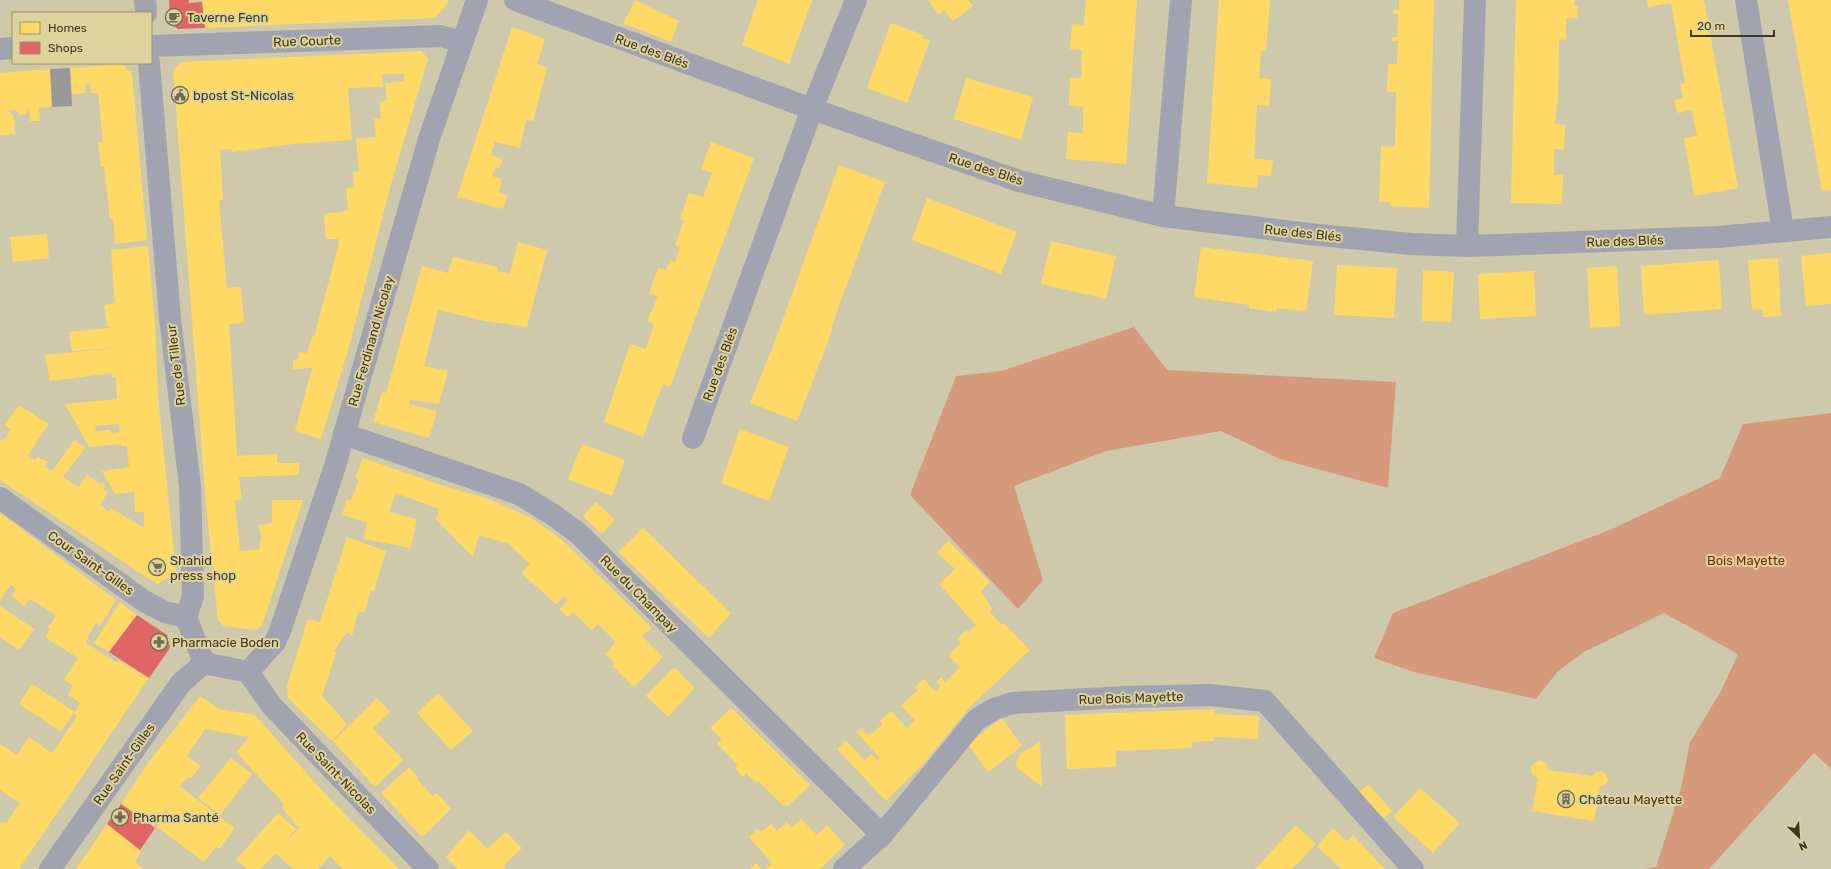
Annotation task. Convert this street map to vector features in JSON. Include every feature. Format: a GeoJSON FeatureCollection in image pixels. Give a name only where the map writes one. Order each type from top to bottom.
{"type":"FeatureCollection","features":[{"type":"Feature","properties":{"kind":"street"},"geometry":{"type":"LineString","coordinates":[[145,0],[146,12]]}},
{"type":"Feature","properties":{"kind":"street","name":"Rue Ferdinand Nicolay"},"geometry":{"type":"LineString","coordinates":[[248,672],[267,652],[280,631],[344,434],[423,160],[477,0]]}},
{"type":"Feature","properties":{"kind":"street","name":"Rue des Blés"},"geometry":{"type":"LineString","coordinates":[[515,0],[812,109],[1019,181],[1163,216],[1317,235],[1412,244],[1467,246],[1718,237],[1831,227]]}},
{"type":"Feature","properties":{"kind":"street","name":"Rue des Blés"},"geometry":{"type":"LineString","coordinates":[[693,438],[812,109],[856,0]]}},
{"type":"Feature","properties":{"kind":"street"},"geometry":{"type":"LineString","coordinates":[[1163,216],[1181,0]]}},
{"type":"Feature","properties":{"kind":"street"},"geometry":{"type":"LineString","coordinates":[[1467,246],[1475,0]]}},
{"type":"Feature","properties":{"kind":"street"},"geometry":{"type":"LineString","coordinates":[[1746,0],[1783,232]]}},
{"type":"Feature","properties":{"kind":"street","name":"Rue Courte"},"geometry":{"type":"LineString","coordinates":[[152,46],[441,36],[462,42]]}},
{"type":"Feature","properties":{"kind":"street"},"geometry":{"type":"LineString","coordinates":[[0,49],[12,48]]}},
{"type":"Feature","properties":{"kind":"street","name":"Rue de Tilleur"},"geometry":{"type":"LineString","coordinates":[[148,64],[170,318],[190,486],[193,596],[186,617]]}},
{"type":"Feature","properties":{"kind":"street","name":"Rue du Champay"},"geometry":{"type":"LineString","coordinates":[[344,434],[519,494],[552,514],[578,533],[882,835]]}},
{"type":"Feature","properties":{"kind":"street","name":"Cour Saint-Gilles"},"geometry":{"type":"LineString","coordinates":[[0,498],[144,601],[165,612],[186,617]]}},
{"type":"Feature","properties":{"kind":"street"},"geometry":{"type":"LineString","coordinates":[[186,617],[204,663],[248,672]]}},
{"type":"Feature","properties":{"kind":"street","name":"Rue Saint-Gilles"},"geometry":{"type":"LineString","coordinates":[[50,869],[180,683],[204,663]]}},
{"type":"Feature","properties":{"kind":"street","name":"Rue Saint-Nicolas"},"geometry":{"type":"LineString","coordinates":[[248,672],[272,706],[428,869]]}},
{"type":"Feature","properties":{"kind":"street","name":"Rue Bois Mayette"},"geometry":{"type":"LineString","coordinates":[[844,869],[882,835],[976,720],[994,709],[1013,703],[1126,697],[1210,695],[1265,701],[1413,869]]}},
{"type":"Feature","properties":{"kind":"green space"},"geometry":{"type":"Polygon","coordinates":[[[1134,327],[1167,370],[1396,382],[1388,488],[1280,459],[1221,431],[1106,451],[1014,486],[1043,580],[1018,609],[910,495],[956,376],[1001,371],[1134,327]]]}},
{"type":"Feature","properties":{"kind":"green space","name":"Bois Mayette"},"geometry":{"type":"Polygon","coordinates":[[[1831,413],[1831,769],[1814,753],[1709,869],[1645,869],[1656,867],[1681,788],[1690,742],[1721,691],[1738,654],[1664,613],[1584,652],[1558,671],[1536,699],[1414,672],[1374,658],[1393,613],[1612,529],[1720,478],[1743,424],[1831,413]]]}},
{"type":"Feature","properties":{"kind":"building: Homes"},"geometry":{"type":"Polygon","coordinates":[[[202,0],[448,0],[444,9],[434,18],[205,28],[202,0]]]}},
{"type":"Feature","properties":{"kind":"building: Homes"},"geometry":{"type":"Polygon","coordinates":[[[635,0],[679,21],[671,42],[623,23],[635,0]]]}},
{"type":"Feature","properties":{"kind":"building: Homes"},"geometry":{"type":"Polygon","coordinates":[[[758,0],[812,0],[789,64],[742,45],[758,0]]]}},
{"type":"Feature","properties":{"kind":"building: Homes"},"geometry":{"type":"Polygon","coordinates":[[[928,0],[968,0],[973,6],[953,21],[944,10],[939,15],[928,0]]]}},
{"type":"Feature","properties":{"kind":"building: Homes"},"geometry":{"type":"Polygon","coordinates":[[[1086,0],[1137,0],[1126,164],[1066,159],[1068,132],[1083,133],[1083,107],[1069,105],[1070,78],[1081,78],[1082,50],[1070,49],[1072,24],[1084,25],[1086,0]]]}},
{"type":"Feature","properties":{"kind":"building: Homes"},"geometry":{"type":"Polygon","coordinates":[[[1219,0],[1270,0],[1266,51],[1261,51],[1259,78],[1271,79],[1269,106],[1257,105],[1254,159],[1273,160],[1271,176],[1258,175],[1257,188],[1207,183],[1219,0]]]}},
{"type":"Feature","properties":{"kind":"building: Homes"},"geometry":{"type":"Polygon","coordinates":[[[1399,0],[1434,0],[1429,208],[1390,206],[1389,202],[1379,202],[1381,146],[1395,147],[1396,92],[1387,92],[1388,64],[1397,64],[1398,41],[1392,41],[1392,37],[1397,37],[1398,14],[1393,14],[1394,9],[1399,10],[1399,0]]]}},
{"type":"Feature","properties":{"kind":"building: Homes"},"geometry":{"type":"Polygon","coordinates":[[[1516,0],[1575,0],[1574,6],[1578,6],[1577,18],[1566,18],[1566,40],[1559,39],[1558,95],[1555,124],[1565,125],[1564,149],[1554,149],[1554,175],[1563,175],[1562,204],[1511,203],[1516,0]]]}},
{"type":"Feature","properties":{"kind":"building: Homes"},"geometry":{"type":"Polygon","coordinates":[[[1647,0],[1704,0],[1738,188],[1694,196],[1684,138],[1697,136],[1692,110],[1677,113],[1674,100],[1683,98],[1680,84],[1685,83],[1671,3],[1648,7],[1647,0]]]}},
{"type":"Feature","properties":{"kind":"building: Homes"},"geometry":{"type":"Polygon","coordinates":[[[1788,0],[1831,0],[1831,190],[1822,191],[1788,0]]]}},
{"type":"Feature","properties":{"kind":"building: Homes"},"geometry":{"type":"Polygon","coordinates":[[[891,23],[924,35],[923,38],[930,40],[907,103],[867,88],[891,23]]]}},
{"type":"Feature","properties":{"kind":"building: Homes"},"geometry":{"type":"Polygon","coordinates":[[[512,27],[545,39],[537,64],[547,68],[533,121],[526,120],[520,148],[495,142],[491,155],[502,159],[500,168],[495,168],[492,176],[502,179],[499,192],[507,195],[503,209],[457,197],[512,27]]]}},
{"type":"Feature","properties":{"kind":"building: Homes"},"geometry":{"type":"Polygon","coordinates":[[[422,51],[428,59],[391,184],[349,347],[321,439],[295,431],[312,368],[293,369],[293,361],[298,359],[299,352],[307,353],[312,336],[314,337],[339,243],[338,239],[326,239],[324,214],[348,211],[346,188],[354,187],[353,172],[359,171],[356,139],[376,137],[374,119],[381,118],[380,101],[387,100],[385,83],[404,81],[404,74],[382,74],[383,87],[348,88],[352,140],[294,144],[232,152],[231,149],[220,150],[223,200],[219,200],[227,288],[241,287],[244,323],[229,324],[237,456],[277,454],[277,463],[299,463],[299,475],[239,477],[242,499],[235,500],[240,551],[259,549],[262,534],[260,534],[259,525],[272,523],[272,500],[303,500],[262,626],[255,630],[224,626],[218,620],[206,504],[173,70],[182,62],[422,51]]]}},
{"type":"Feature","properties":{"kind":"building: Homes"},"geometry":{"type":"Polygon","coordinates":[[[122,64],[132,74],[147,240],[115,244],[113,218],[110,219],[104,167],[101,167],[98,143],[103,142],[98,93],[91,93],[90,83],[85,84],[86,93],[72,94],[70,68],[122,64]]]}},
{"type":"Feature","properties":{"kind":"building: Homes"},"geometry":{"type":"Polygon","coordinates":[[[50,69],[52,107],[39,108],[40,121],[30,121],[29,109],[26,114],[19,115],[16,110],[8,110],[14,117],[15,134],[0,135],[0,73],[50,69]]]}},
{"type":"Feature","properties":{"kind":"building: Homes"},"geometry":{"type":"Polygon","coordinates":[[[966,78],[1033,97],[1021,140],[954,119],[966,78]]]}},
{"type":"Feature","properties":{"kind":"building: Homes"},"geometry":{"type":"Polygon","coordinates":[[[711,142],[754,158],[670,387],[663,384],[643,437],[604,422],[630,344],[646,349],[654,324],[647,321],[658,296],[649,293],[658,268],[666,270],[670,260],[675,262],[680,247],[675,245],[684,220],[680,219],[689,193],[703,197],[712,173],[701,169],[711,142]]]}},
{"type":"Feature","properties":{"kind":"building: Homes"},"geometry":{"type":"Polygon","coordinates":[[[839,165],[885,182],[836,314],[828,342],[797,421],[750,403],[772,349],[839,165]]]}},
{"type":"Feature","properties":{"kind":"building: Homes"},"geometry":{"type":"Polygon","coordinates":[[[927,198],[1017,232],[1001,274],[912,240],[927,198]]]}},
{"type":"Feature","properties":{"kind":"building: Homes"},"geometry":{"type":"Polygon","coordinates":[[[47,234],[49,258],[13,262],[10,237],[47,234]]]}},
{"type":"Feature","properties":{"kind":"building: Homes"},"geometry":{"type":"Polygon","coordinates":[[[1051,241],[1116,256],[1106,299],[1041,284],[1051,241]]]}},
{"type":"Feature","properties":{"kind":"building: Homes"},"geometry":{"type":"Polygon","coordinates":[[[518,242],[547,250],[527,327],[485,321],[438,310],[424,366],[448,371],[439,404],[410,400],[409,404],[437,411],[429,438],[373,422],[382,392],[386,393],[422,266],[448,273],[453,257],[498,267],[497,271],[510,274],[518,242]]]}},
{"type":"Feature","properties":{"kind":"building: Homes"},"geometry":{"type":"Polygon","coordinates":[[[148,246],[155,324],[158,396],[176,573],[157,584],[0,480],[0,440],[5,439],[11,429],[4,426],[19,405],[49,424],[28,455],[35,460],[38,457],[48,462],[44,466],[52,471],[74,440],[85,448],[63,477],[79,487],[87,475],[100,484],[102,482],[106,486],[103,490],[108,492],[100,505],[109,512],[111,508],[144,528],[144,512],[135,512],[134,492],[115,494],[102,471],[129,467],[127,446],[121,446],[121,444],[89,447],[65,404],[117,399],[116,377],[112,377],[112,373],[50,381],[45,355],[117,348],[72,351],[69,332],[116,327],[107,327],[104,305],[115,303],[111,250],[148,246]],[[119,424],[95,426],[96,431],[109,430],[113,433],[120,432],[119,424]]]}},
{"type":"Feature","properties":{"kind":"building: Homes"},"geometry":{"type":"Polygon","coordinates":[[[1201,247],[1313,261],[1306,311],[1277,308],[1276,312],[1249,308],[1249,305],[1194,297],[1201,247]]]}},
{"type":"Feature","properties":{"kind":"building: Homes"},"geometry":{"type":"Polygon","coordinates":[[[1831,253],[1831,304],[1806,306],[1801,256],[1831,253]]]}},
{"type":"Feature","properties":{"kind":"building: Homes"},"geometry":{"type":"Polygon","coordinates":[[[1778,258],[1781,316],[1763,317],[1762,309],[1752,310],[1748,260],[1778,258]]]}},
{"type":"Feature","properties":{"kind":"building: Homes"},"geometry":{"type":"Polygon","coordinates":[[[1719,260],[1722,309],[1644,315],[1641,266],[1719,260]]]}},
{"type":"Feature","properties":{"kind":"building: Homes"},"geometry":{"type":"Polygon","coordinates":[[[1337,265],[1397,268],[1394,318],[1334,315],[1337,265]]]}},
{"type":"Feature","properties":{"kind":"building: Homes"},"geometry":{"type":"Polygon","coordinates":[[[1617,266],[1620,326],[1590,328],[1587,268],[1617,266]]]}},
{"type":"Feature","properties":{"kind":"building: Homes"},"geometry":{"type":"Polygon","coordinates":[[[1423,270],[1454,272],[1451,322],[1422,321],[1423,270]]]}},
{"type":"Feature","properties":{"kind":"building: Homes"},"geometry":{"type":"Polygon","coordinates":[[[1534,271],[1536,316],[1480,319],[1478,274],[1534,271]]]}},
{"type":"Feature","properties":{"kind":"building: Homes"},"geometry":{"type":"Polygon","coordinates":[[[740,429],[789,447],[769,501],[721,483],[740,429]]]}},
{"type":"Feature","properties":{"kind":"building: Homes"},"geometry":{"type":"Polygon","coordinates":[[[582,444],[625,460],[612,496],[568,479],[582,444]]]}},
{"type":"Feature","properties":{"kind":"building: Homes"},"geometry":{"type":"Polygon","coordinates":[[[363,458],[447,487],[489,499],[533,519],[562,540],[652,628],[642,636],[663,657],[634,687],[612,666],[615,663],[605,654],[616,642],[598,624],[592,630],[572,612],[568,617],[559,609],[568,600],[564,596],[556,604],[521,573],[530,564],[509,544],[479,535],[473,557],[436,519],[439,509],[396,493],[389,512],[417,519],[411,548],[364,539],[367,522],[342,515],[347,499],[351,500],[359,480],[355,478],[363,458]]]}},
{"type":"Feature","properties":{"kind":"building: Homes"},"geometry":{"type":"Polygon","coordinates":[[[596,502],[615,520],[602,534],[583,516],[596,502]]]}},
{"type":"Feature","properties":{"kind":"building: Homes"},"geometry":{"type":"Polygon","coordinates":[[[0,513],[116,600],[100,626],[96,623],[87,637],[89,638],[86,643],[117,663],[119,660],[149,678],[19,869],[0,869],[0,824],[1,822],[6,823],[20,803],[0,790],[0,744],[17,755],[29,737],[52,753],[77,716],[73,713],[61,732],[19,704],[32,684],[75,712],[80,703],[68,695],[73,686],[64,679],[78,658],[45,637],[50,629],[48,628],[56,615],[30,599],[24,606],[12,596],[16,589],[11,585],[0,601],[0,513]]]}},
{"type":"Feature","properties":{"kind":"building: Homes"},"geometry":{"type":"Polygon","coordinates":[[[643,528],[731,613],[709,638],[618,552],[643,528]]]}},
{"type":"Feature","properties":{"kind":"building: Homes"},"geometry":{"type":"Polygon","coordinates":[[[347,537],[386,551],[374,591],[371,591],[364,613],[358,611],[352,636],[347,632],[334,651],[336,653],[322,696],[347,724],[332,741],[288,698],[287,685],[308,619],[320,622],[347,537]]]}},
{"type":"Feature","properties":{"kind":"building: Homes"},"geometry":{"type":"Polygon","coordinates":[[[948,541],[990,582],[981,591],[992,609],[990,612],[1002,625],[1004,623],[1030,650],[969,708],[923,764],[886,801],[837,749],[846,740],[864,760],[871,754],[877,760],[880,758],[856,732],[862,728],[866,734],[873,733],[882,724],[880,720],[891,711],[907,728],[915,720],[901,706],[918,690],[915,687],[924,679],[935,692],[940,686],[936,682],[941,677],[945,682],[960,667],[948,655],[961,643],[957,639],[966,630],[968,632],[976,625],[939,584],[955,569],[937,553],[948,541]]]}},
{"type":"Feature","properties":{"kind":"building: Homes"},"geometry":{"type":"Polygon","coordinates":[[[120,602],[137,615],[109,652],[94,643],[120,602]]]}},
{"type":"Feature","properties":{"kind":"building: Homes"},"geometry":{"type":"Polygon","coordinates":[[[0,606],[34,629],[19,650],[0,637],[0,606]]]}},
{"type":"Feature","properties":{"kind":"building: Homes"},"geometry":{"type":"Polygon","coordinates":[[[674,667],[695,688],[668,717],[646,696],[674,667]]]}},
{"type":"Feature","properties":{"kind":"building: Homes"},"geometry":{"type":"Polygon","coordinates":[[[438,693],[473,731],[451,750],[417,713],[438,693]]]}},
{"type":"Feature","properties":{"kind":"building: Homes"},"geometry":{"type":"Polygon","coordinates":[[[200,696],[219,709],[255,715],[327,796],[399,869],[343,869],[330,856],[318,869],[293,869],[276,853],[261,869],[247,869],[236,860],[278,813],[296,829],[282,846],[300,827],[318,844],[299,826],[296,825],[282,808],[284,804],[236,752],[249,737],[205,729],[187,756],[201,766],[191,778],[188,777],[179,786],[235,828],[219,849],[216,847],[204,862],[157,827],[168,811],[162,808],[165,810],[154,826],[121,804],[148,763],[200,696]]]}},
{"type":"Feature","properties":{"kind":"building: Homes"},"geometry":{"type":"Polygon","coordinates":[[[377,698],[390,712],[373,728],[403,760],[375,787],[333,741],[377,698]]]}},
{"type":"Feature","properties":{"kind":"building: Homes"},"geometry":{"type":"Polygon","coordinates":[[[731,708],[810,785],[788,806],[786,804],[784,806],[758,781],[756,783],[746,773],[743,777],[735,768],[738,765],[717,744],[722,739],[710,728],[731,708]]]}},
{"type":"Feature","properties":{"kind":"building: Homes"},"geometry":{"type":"Polygon","coordinates":[[[1215,709],[1215,714],[1259,716],[1258,739],[1214,737],[1214,741],[1192,742],[1192,748],[1116,751],[1116,767],[1067,769],[1065,715],[1215,709]]]}},
{"type":"Feature","properties":{"kind":"building: Homes"},"geometry":{"type":"Polygon","coordinates":[[[1002,718],[1022,746],[988,772],[968,744],[1002,718]]]}},
{"type":"Feature","properties":{"kind":"building: Homes"},"geometry":{"type":"Polygon","coordinates":[[[1040,741],[1042,787],[1015,766],[1020,754],[1040,741]]]}},
{"type":"Feature","properties":{"kind":"building: Homes"},"geometry":{"type":"Polygon","coordinates":[[[231,758],[252,774],[220,815],[198,798],[231,758]]]}},
{"type":"Feature","properties":{"kind":"building: Homes","name":"Château Mayette"},"geometry":{"type":"Polygon","coordinates":[[[1539,760],[1547,764],[1548,770],[1592,776],[1596,772],[1601,771],[1606,774],[1608,781],[1600,787],[1594,821],[1532,811],[1538,778],[1531,772],[1531,766],[1539,760]]]}},
{"type":"Feature","properties":{"kind":"building: Homes"},"geometry":{"type":"Polygon","coordinates":[[[409,767],[418,777],[416,778],[433,796],[437,793],[451,809],[422,837],[381,793],[409,767]]]}},
{"type":"Feature","properties":{"kind":"building: Homes"},"geometry":{"type":"Polygon","coordinates":[[[1368,784],[1392,811],[1381,821],[1357,794],[1368,784]]]}},
{"type":"Feature","properties":{"kind":"building: Homes"},"geometry":{"type":"Polygon","coordinates":[[[1420,788],[1460,823],[1433,853],[1393,817],[1420,788]]]}},
{"type":"Feature","properties":{"kind":"building: Homes"},"geometry":{"type":"Polygon","coordinates":[[[801,819],[817,835],[827,825],[845,845],[820,869],[765,869],[772,863],[749,837],[758,828],[761,832],[771,824],[777,831],[787,822],[791,828],[801,819]]]}},
{"type":"Feature","properties":{"kind":"building: Homes"},"geometry":{"type":"Polygon","coordinates":[[[107,824],[140,850],[141,852],[135,862],[144,869],[76,869],[107,824]]]}},
{"type":"Feature","properties":{"kind":"building: Homes"},"geometry":{"type":"Polygon","coordinates":[[[1296,825],[1316,844],[1292,869],[1255,869],[1296,825]]]}},
{"type":"Feature","properties":{"kind":"building: Homes"},"geometry":{"type":"Polygon","coordinates":[[[1333,828],[1346,841],[1353,835],[1385,869],[1341,869],[1317,846],[1333,828]]]}},
{"type":"Feature","properties":{"kind":"building: Homes"},"geometry":{"type":"Polygon","coordinates":[[[469,830],[487,849],[506,832],[522,848],[503,866],[506,869],[458,869],[446,857],[469,830]]]}},
{"type":"Feature","properties":{"kind":"building: Homes"},"geometry":{"type":"Polygon","coordinates":[[[756,863],[761,869],[750,869],[756,863]]]}},
{"type":"Feature","properties":{"kind":"building: Shops"},"geometry":{"type":"Polygon","coordinates":[[[169,0],[189,0],[189,3],[202,2],[205,28],[178,29],[170,23],[169,0]]]}},
{"type":"Feature","properties":{"kind":"building: Shops"},"geometry":{"type":"Polygon","coordinates":[[[137,615],[167,635],[170,648],[149,678],[109,652],[137,615]]]}},
{"type":"Feature","properties":{"kind":"building: Shops"},"geometry":{"type":"Polygon","coordinates":[[[121,804],[155,828],[140,850],[107,824],[121,804]]]}},
{"type":"Feature","properties":{"kind":"building: Industry"},"geometry":{"type":"Polygon","coordinates":[[[70,68],[72,106],[52,107],[50,69],[70,68]]]}},
{"type":"Feature","properties":{"kind":"place","name":"Taverne Fenn"},"geometry":{"type":"Point","coordinates":[174,17]}},
{"type":"Feature","properties":{"kind":"place","name":"bpost St-Nicolas"},"geometry":{"type":"Point","coordinates":[180,95]}},
{"type":"Feature","properties":{"kind":"place","name":"Shahid press shop"},"geometry":{"type":"Point","coordinates":[157,567]}},
{"type":"Feature","properties":{"kind":"place","name":"Pharmacie Boden"},"geometry":{"type":"Point","coordinates":[159,642]}},
{"type":"Feature","properties":{"kind":"place","name":"Château Mayette"},"geometry":{"type":"Point","coordinates":[1566,799]}},
{"type":"Feature","properties":{"kind":"place","name":"Pharma Santé"},"geometry":{"type":"Point","coordinates":[120,817]}}]}
